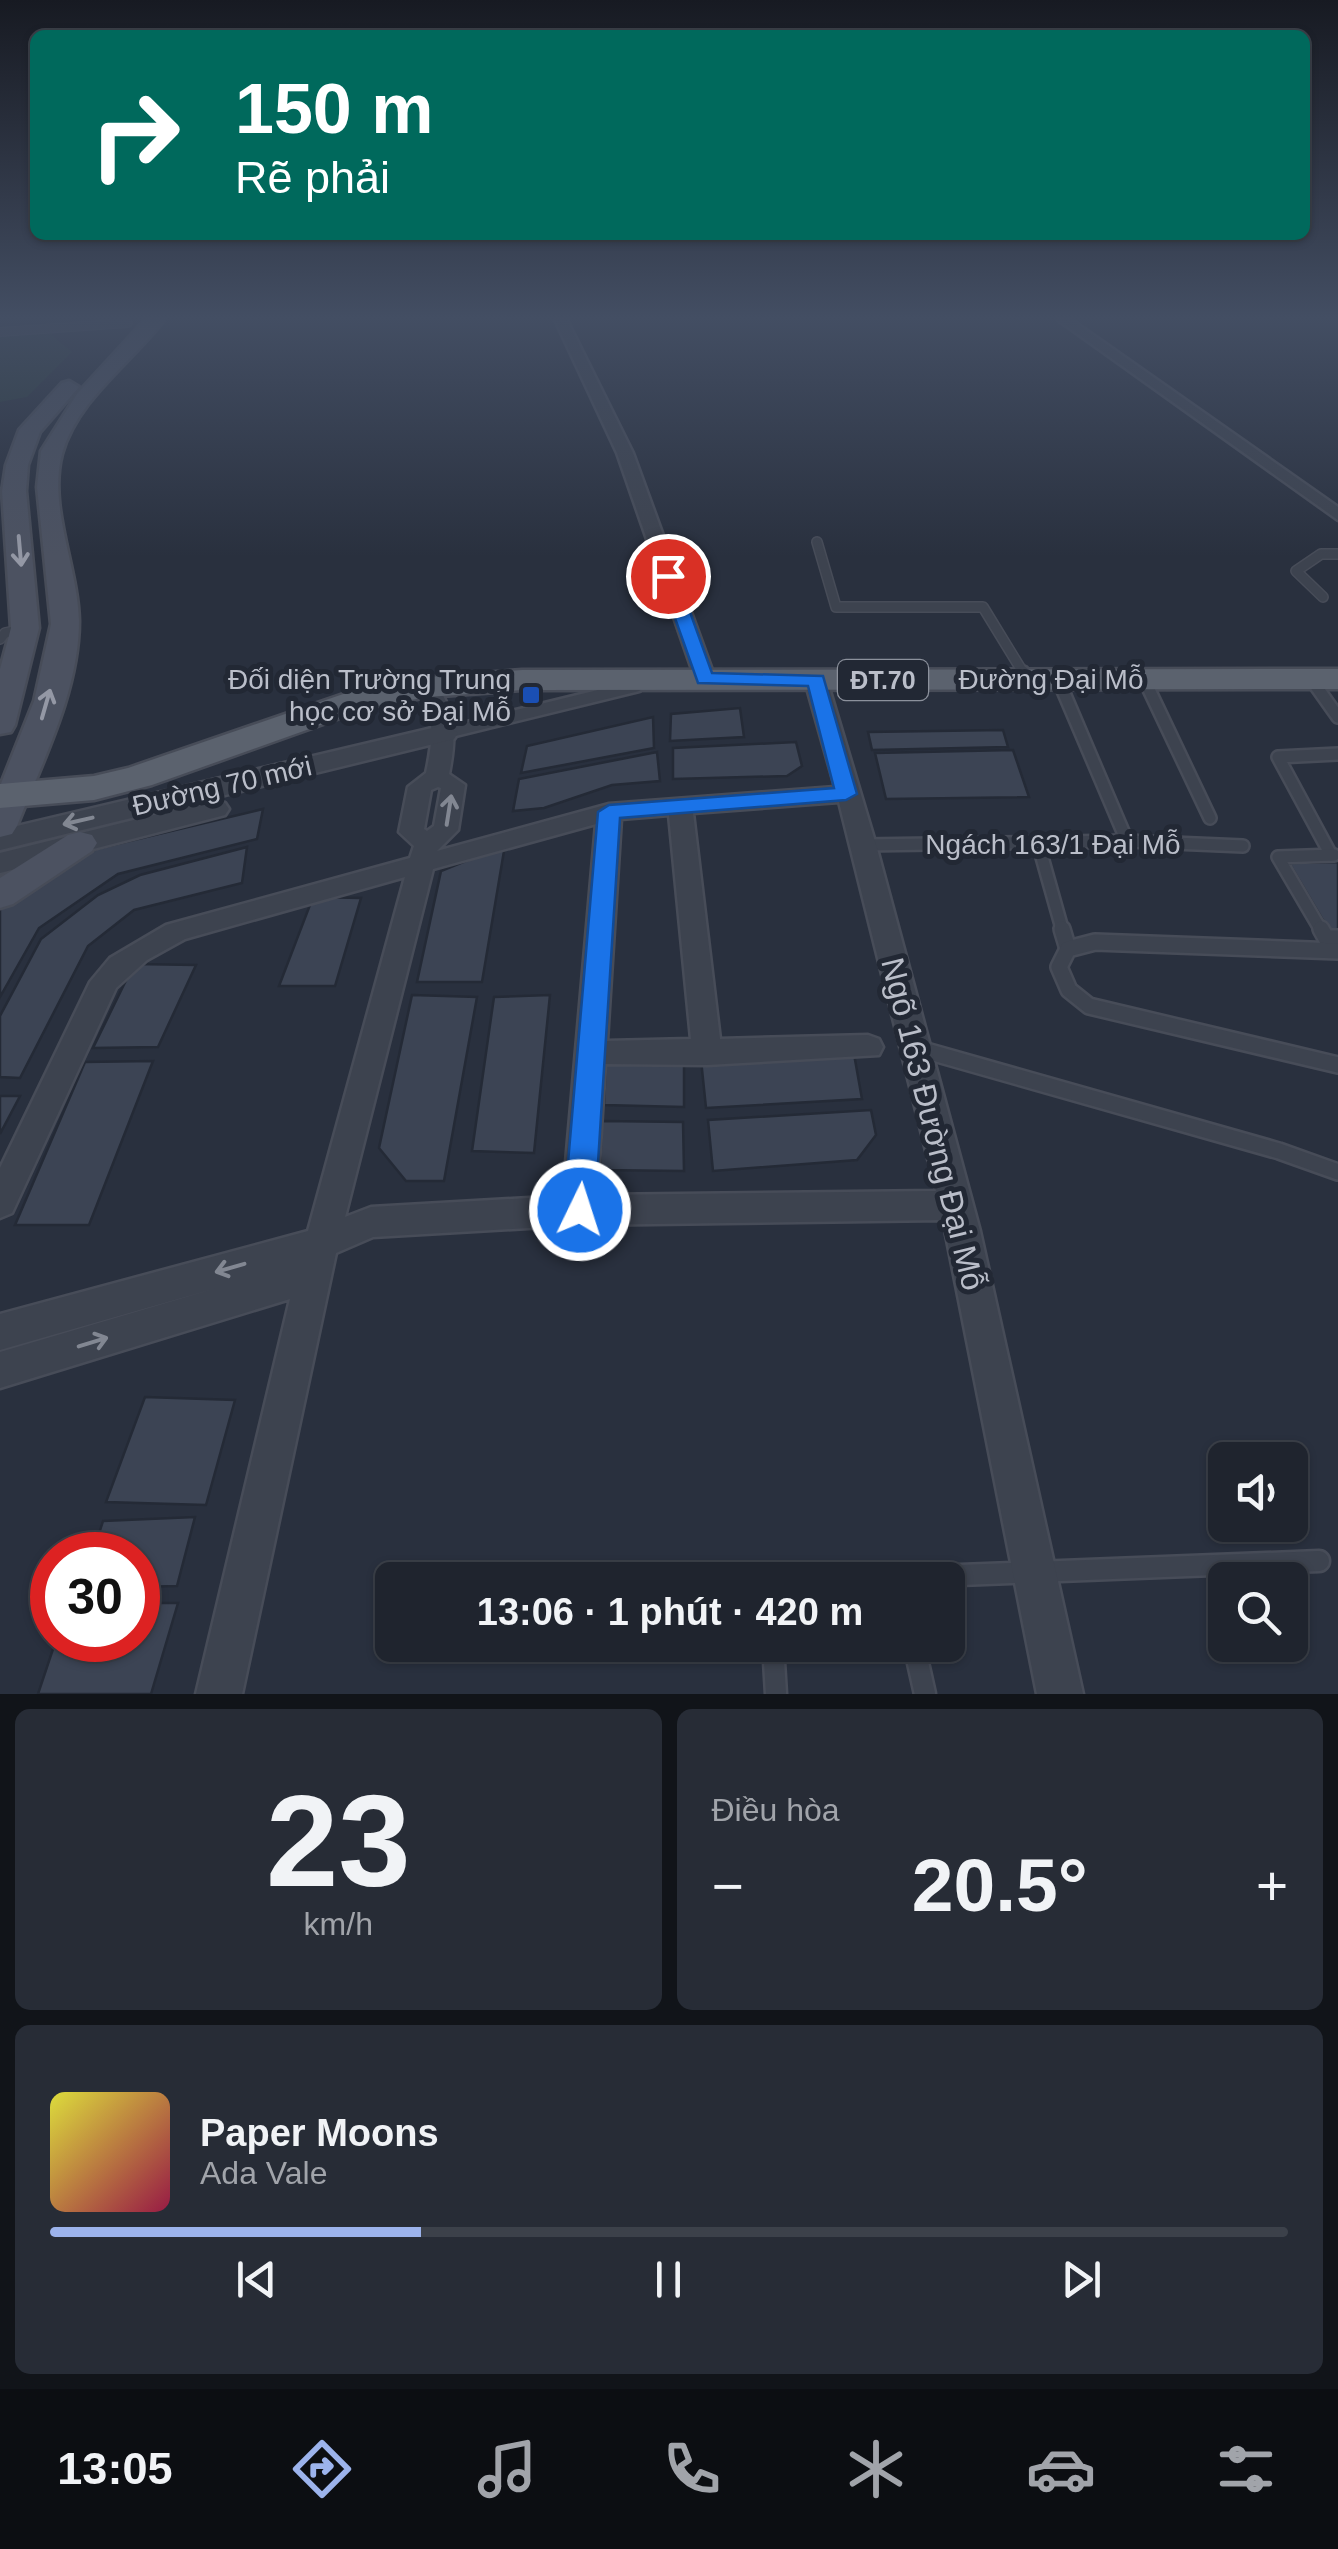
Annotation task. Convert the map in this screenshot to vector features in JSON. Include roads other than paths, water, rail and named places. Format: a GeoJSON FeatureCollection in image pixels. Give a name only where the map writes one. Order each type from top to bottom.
{"type":"FeatureCollection","features":[{"type":"Feature","properties":{"kind":"main road"},"geometry":{"type":"LineString","coordinates":[[0,726],[26,628],[14,490],[16,464],[30,430],[58,399]]}},
{"type":"Feature","properties":{"kind":"main road"},"geometry":{"type":"LineString","coordinates":[[4,806],[38,730],[65,624],[58,542],[47,484],[50,455],[62,429],[88,399]]}},
{"type":"Feature","properties":{"kind":"main road"},"geometry":{"type":"LineString","coordinates":[[30,430],[62,429]]}},
{"type":"Feature","properties":{"kind":"main road","name":"Đường Đại Mỗ"},"geometry":{"type":"LineString","coordinates":[[4,806],[139,777],[364,698],[428,687],[522,680],[705,678],[1325,679]]}},
{"type":"Feature","properties":{"kind":"main road"},"geometry":{"type":"LineString","coordinates":[[0,896],[80,843]]}},
{"type":"Feature","properties":{"kind":"street"},"geometry":{"type":"LineString","coordinates":[[600,399],[626,453],[705,678]]}},
{"type":"Feature","properties":{"kind":"street"},"geometry":{"type":"LineString","coordinates":[[1176,399],[1338,514]]}},
{"type":"Feature","properties":{"kind":"street","name":"Ngõ 163 Đường Đại Mỗ"},"geometry":{"type":"LineString","coordinates":[[816,680],[846,794],[864,845],[956,1205],[1060,1694]]}},
{"type":"Feature","properties":{"kind":"street"},"geometry":{"type":"LineString","coordinates":[[219,1694],[318,1259],[424,853],[446,830],[453,784],[441,754],[439,702],[428,687]]}},
{"type":"Feature","properties":{"kind":"street","name":"Đường 70 mới"},"geometry":{"type":"LineString","coordinates":[[0,840],[441,754]]}},
{"type":"Feature","properties":{"kind":"street","name":"Đường 70 mới"},"geometry":{"type":"LineString","coordinates":[[0,864],[441,754]]}},
{"type":"Feature","properties":{"kind":"street"},"geometry":{"type":"LineString","coordinates":[[0,1204],[104,982],[122,961],[176,932],[424,853],[609,812],[846,794]]}},
{"type":"Feature","properties":{"kind":"street"},"geometry":{"type":"LineString","coordinates":[[680,808],[707,1053]]}},
{"type":"Feature","properties":{"kind":"street"},"geometry":{"type":"LineString","coordinates":[[580,1210],[609,812]]}},
{"type":"Feature","properties":{"kind":"street"},"geometry":{"type":"LineString","coordinates":[[590,1053],[868,1047]]}},
{"type":"Feature","properties":{"kind":"street"},"geometry":{"type":"LineString","coordinates":[[0,1370],[318,1259],[370,1222],[580,1210],[956,1205]]}},
{"type":"Feature","properties":{"kind":"street"},"geometry":{"type":"LineString","coordinates":[[0,1332],[318,1259]]}},
{"type":"Feature","properties":{"kind":"lane"},"geometry":{"type":"LineString","coordinates":[[817,542],[836,606],[982,607],[1043,679],[1127,841]]}},
{"type":"Feature","properties":{"kind":"lane"},"geometry":{"type":"LineString","coordinates":[[1323,597],[1296,571],[1321,554],[1338,554]]}},
{"type":"Feature","properties":{"kind":"lane"},"geometry":{"type":"LineString","coordinates":[[0,640],[4,633],[26,628]]}},
{"type":"Feature","properties":{"kind":"lane"},"geometry":{"type":"LineString","coordinates":[[1144,678],[1210,818]]}},
{"type":"Feature","properties":{"kind":"lane"},"geometry":{"type":"LineString","coordinates":[[1325,679],[1338,718]]}},
{"type":"Feature","properties":{"kind":"lane"},"geometry":{"type":"LineString","coordinates":[[441,754],[663,680]]}},
{"type":"Feature","properties":{"kind":"lane"},"geometry":{"type":"LineString","coordinates":[[1338,754],[1278,757],[1334,855],[1278,857],[1326,938],[1338,938]]}},
{"type":"Feature","properties":{"kind":"lane","name":"Ngách 163/1 Đại Mỗ"},"geometry":{"type":"LineString","coordinates":[[864,845],[1127,841],[1243,846]]}},
{"type":"Feature","properties":{"kind":"lane"},"geometry":{"type":"LineString","coordinates":[[1038,842],[1068,949],[1059,967],[1069,990],[1090,1006],[1338,1064]]}},
{"type":"Feature","properties":{"kind":"lane"},"geometry":{"type":"LineString","coordinates":[[1068,949],[1095,942],[1132,942],[1338,952]]}},
{"type":"Feature","properties":{"kind":"lane"},"geometry":{"type":"LineString","coordinates":[[914,1048],[1279,1151],[1338,1172]]}},
{"type":"Feature","properties":{"kind":"lane"},"geometry":{"type":"LineString","coordinates":[[965,1575],[1319,1560]]}},
{"type":"Feature","properties":{"kind":"lane"},"geometry":{"type":"LineString","coordinates":[[773,1662],[776,1694]]}},
{"type":"Feature","properties":{"kind":"lane"},"geometry":{"type":"LineString","coordinates":[[918,1662],[925,1694]]}},
{"type":"Feature","properties":{"kind":"place","name":"Đối diện Trường Trung học cơ sở Đại Mỗ"},"geometry":{"type":"Point","coordinates":[531,695]}}]}
